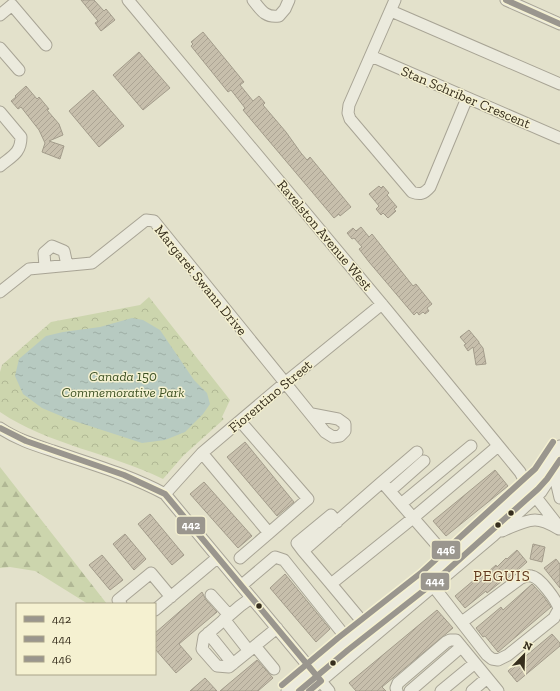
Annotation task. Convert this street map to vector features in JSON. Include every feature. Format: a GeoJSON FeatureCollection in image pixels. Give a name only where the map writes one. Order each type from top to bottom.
{"type":"FeatureCollection","features":[{"type":"Feature","properties":{"kind":"street","name":"Ravelston Avenue West"},"geometry":{"type":"LineString","coordinates":[[128,0],[382,304],[538,495]]}},
{"type":"Feature","properties":{"kind":"street"},"geometry":{"type":"LineString","coordinates":[[253,0],[264,13],[272,17],[279,16],[285,9],[289,0]]}},
{"type":"Feature","properties":{"kind":"street"},"geometry":{"type":"LineString","coordinates":[[395,0],[349,105],[348,113],[350,119],[412,192],[419,194],[425,192],[430,187],[467,98]]}},
{"type":"Feature","properties":{"kind":"street"},"geometry":{"type":"LineString","coordinates":[[506,0],[560,24]]}},
{"type":"Feature","properties":{"kind":"street"},"geometry":{"type":"LineString","coordinates":[[0,15],[12,5],[46,45]]}},
{"type":"Feature","properties":{"kind":"street"},"geometry":{"type":"LineString","coordinates":[[391,11],[560,84]]}},
{"type":"Feature","properties":{"kind":"street"},"geometry":{"type":"LineString","coordinates":[[0,48],[19,70]]}},
{"type":"Feature","properties":{"kind":"street","name":"Stan Schriber Crescent"},"geometry":{"type":"LineString","coordinates":[[371,56],[560,138]]}},
{"type":"Feature","properties":{"kind":"street"},"geometry":{"type":"LineString","coordinates":[[0,112],[21,137],[19,150],[0,166]]}},
{"type":"Feature","properties":{"kind":"street","name":"Margaret Swann Drive"},"geometry":{"type":"LineString","coordinates":[[0,292],[29,269],[92,263],[146,220],[154,221],[312,414]]}},
{"type":"Feature","properties":{"kind":"street"},"geometry":{"type":"LineString","coordinates":[[46,267],[44,253],[52,246],[64,251],[67,265]]}},
{"type":"Feature","properties":{"kind":"street","name":"Fiorentino Street"},"geometry":{"type":"LineString","coordinates":[[165,494],[202,454],[286,382],[382,304]]}},
{"type":"Feature","properties":{"kind":"street"},"geometry":{"type":"LineString","coordinates":[[240,421],[308,500],[240,558]]}},
{"type":"Feature","properties":{"kind":"street"},"geometry":{"type":"LineString","coordinates":[[0,428],[7,433],[27,442],[138,481],[165,494],[329,691]]}},
{"type":"Feature","properties":{"kind":"street"},"geometry":{"type":"LineString","coordinates":[[401,504],[471,446]]}},
{"type":"Feature","properties":{"kind":"street"},"geometry":{"type":"LineString","coordinates":[[331,584],[413,518],[498,446]]}},
{"type":"Feature","properties":{"kind":"street"},"geometry":{"type":"LineString","coordinates":[[309,691],[431,582],[449,559],[541,474],[560,446]]}},
{"type":"Feature","properties":{"kind":"street"},"geometry":{"type":"LineString","coordinates":[[366,626],[303,551],[317,532],[337,522],[417,452]]}},
{"type":"Feature","properties":{"kind":"street"},"geometry":{"type":"LineString","coordinates":[[202,454],[269,534]]}},
{"type":"Feature","properties":{"kind":"street"},"geometry":{"type":"LineString","coordinates":[[390,491],[424,461]]}},
{"type":"Feature","properties":{"kind":"street"},"geometry":{"type":"LineString","coordinates":[[287,691],[366,626],[431,582],[494,535],[538,495],[560,463]]}},
{"type":"Feature","properties":{"kind":"street"},"geometry":{"type":"LineString","coordinates":[[560,463],[556,481],[560,498]]}},
{"type":"Feature","properties":{"kind":"street"},"geometry":{"type":"LineString","coordinates":[[382,482],[449,559]]}},
{"type":"Feature","properties":{"kind":"street"},"geometry":{"type":"LineString","coordinates":[[538,495],[560,516]]}},
{"type":"Feature","properties":{"kind":"street"},"geometry":{"type":"LineString","coordinates":[[538,495],[560,529]]}},
{"type":"Feature","properties":{"kind":"street"},"geometry":{"type":"LineString","coordinates":[[494,535],[517,525],[535,520],[560,529]]}},
{"type":"Feature","properties":{"kind":"street"},"geometry":{"type":"LineString","coordinates":[[242,585],[275,557],[284,560],[348,640]]}},
{"type":"Feature","properties":{"kind":"street"},"geometry":{"type":"LineString","coordinates":[[156,609],[217,558]]}},
{"type":"Feature","properties":{"kind":"street"},"geometry":{"type":"LineString","coordinates":[[120,603],[118,600],[151,573],[171,597]]}},
{"type":"Feature","properties":{"kind":"street"},"geometry":{"type":"LineString","coordinates":[[431,582],[487,655],[492,659],[498,660],[508,655],[554,618],[559,609],[557,602],[537,578],[530,575],[521,578],[462,622]]}},
{"type":"Feature","properties":{"kind":"street"},"geometry":{"type":"LineString","coordinates":[[211,595],[226,617],[252,649],[274,669]]}},
{"type":"Feature","properties":{"kind":"street"},"geometry":{"type":"LineString","coordinates":[[251,598],[226,617],[204,637],[202,648],[217,666],[229,667],[277,628]]}},
{"type":"Feature","properties":{"kind":"street"},"geometry":{"type":"LineString","coordinates":[[397,691],[396,688],[398,683],[450,640],[456,640],[498,691]]}},
{"type":"Feature","properties":{"kind":"street"},"geometry":{"type":"LineString","coordinates":[[410,691],[461,647]]}},
{"type":"Feature","properties":{"kind":"street"},"geometry":{"type":"LineString","coordinates":[[441,691],[475,663]]}},
{"type":"Feature","properties":{"kind":"street"},"geometry":{"type":"LineString","coordinates":[[472,691],[487,678]]}},
{"type":"Feature","properties":{"kind":"green space","name":"Canada 150 Commemorative Park"},"geometry":{"type":"Polygon","coordinates":[[[149,297],[230,400],[222,417],[224,419],[183,456],[163,479],[122,462],[39,433],[0,412],[0,372],[2,365],[51,322],[140,305],[149,297]]]}},
{"type":"Feature","properties":{"kind":"green space"},"geometry":{"type":"Polygon","coordinates":[[[0,467],[106,603],[86,603],[35,571],[10,567],[0,568],[0,467]]]}},
{"type":"Feature","properties":{"kind":"water","name":"Canada 150 Commemorative Park"},"geometry":{"type":"Polygon","coordinates":[[[132,318],[143,320],[160,330],[194,380],[207,393],[210,404],[203,414],[185,432],[165,440],[142,443],[68,419],[42,408],[23,394],[15,376],[19,359],[46,336],[100,327],[132,318]]]}},
{"type":"Feature","properties":{"kind":"building"},"geometry":{"type":"Polygon","coordinates":[[[81,0],[94,0],[104,11],[106,9],[115,20],[101,31],[95,23],[98,21],[81,0]]]}},
{"type":"Feature","properties":{"kind":"building"},"geometry":{"type":"Polygon","coordinates":[[[203,32],[244,82],[240,85],[253,101],[259,96],[265,103],[263,105],[286,132],[301,153],[307,160],[310,157],[351,207],[340,216],[339,214],[334,218],[243,110],[245,108],[231,90],[228,92],[191,46],[193,44],[191,42],[203,32]]]}},
{"type":"Feature","properties":{"kind":"building"},"geometry":{"type":"Polygon","coordinates":[[[139,52],[170,88],[143,110],[113,75],[139,52]]]}},
{"type":"Feature","properties":{"kind":"building"},"geometry":{"type":"Polygon","coordinates":[[[26,86],[37,99],[39,97],[49,109],[47,110],[59,124],[63,135],[49,141],[64,146],[60,159],[42,152],[45,143],[39,130],[21,107],[18,109],[11,101],[26,86]]]}},
{"type":"Feature","properties":{"kind":"building"},"geometry":{"type":"Polygon","coordinates":[[[93,90],[124,126],[99,147],[69,111],[93,90]]]}},
{"type":"Feature","properties":{"kind":"building"},"geometry":{"type":"Polygon","coordinates":[[[379,186],[381,188],[383,186],[389,193],[387,195],[397,207],[394,209],[396,211],[388,218],[383,213],[381,215],[376,209],[379,206],[369,194],[379,186]]]}},
{"type":"Feature","properties":{"kind":"building"},"geometry":{"type":"Polygon","coordinates":[[[361,227],[369,237],[372,234],[413,286],[416,284],[432,304],[427,308],[429,311],[425,314],[423,312],[419,315],[417,312],[414,315],[369,262],[359,249],[362,247],[347,233],[353,228],[356,231],[361,227]]]}},
{"type":"Feature","properties":{"kind":"building"},"geometry":{"type":"Polygon","coordinates":[[[469,330],[483,348],[486,364],[476,365],[473,347],[468,351],[464,345],[466,344],[460,337],[469,330]]]}},
{"type":"Feature","properties":{"kind":"building"},"geometry":{"type":"Polygon","coordinates":[[[245,442],[294,502],[277,516],[227,457],[245,442]]]}},
{"type":"Feature","properties":{"kind":"building"},"geometry":{"type":"Polygon","coordinates":[[[495,470],[508,486],[446,536],[433,521],[495,470]]]}},
{"type":"Feature","properties":{"kind":"building"},"geometry":{"type":"Polygon","coordinates":[[[204,482],[252,536],[238,548],[190,494],[204,482]]]}},
{"type":"Feature","properties":{"kind":"building"},"geometry":{"type":"Polygon","coordinates":[[[150,514],[184,555],[172,565],[138,524],[150,514]]]}},
{"type":"Feature","properties":{"kind":"building"},"geometry":{"type":"Polygon","coordinates":[[[125,534],[146,559],[134,570],[113,544],[125,534]]]}},
{"type":"Feature","properties":{"kind":"building"},"geometry":{"type":"Polygon","coordinates":[[[533,544],[545,547],[542,562],[530,559],[533,544]]]}},
{"type":"Feature","properties":{"kind":"building"},"geometry":{"type":"Polygon","coordinates":[[[517,550],[527,562],[508,578],[507,577],[487,593],[486,591],[465,608],[455,596],[474,580],[476,582],[496,565],[497,567],[517,550]]]}},
{"type":"Feature","properties":{"kind":"building"},"geometry":{"type":"Polygon","coordinates":[[[102,555],[123,580],[110,590],[89,565],[102,555]]]}},
{"type":"Feature","properties":{"kind":"building"},"geometry":{"type":"Polygon","coordinates":[[[556,559],[560,564],[560,588],[544,568],[556,559]]]}},
{"type":"Feature","properties":{"kind":"building"},"geometry":{"type":"Polygon","coordinates":[[[285,574],[330,629],[316,642],[270,588],[285,574]]]}},
{"type":"Feature","properties":{"kind":"building"},"geometry":{"type":"Polygon","coordinates":[[[532,584],[551,607],[498,652],[485,636],[483,637],[476,628],[501,607],[503,610],[532,584]]]}},
{"type":"Feature","properties":{"kind":"building"},"geometry":{"type":"Polygon","coordinates":[[[202,592],[206,600],[217,612],[179,644],[192,659],[176,673],[156,650],[156,632],[202,592]]]}},
{"type":"Feature","properties":{"kind":"building"},"geometry":{"type":"Polygon","coordinates":[[[437,610],[453,628],[382,687],[386,691],[356,691],[349,683],[437,610]]]}},
{"type":"Feature","properties":{"kind":"building"},"geometry":{"type":"Polygon","coordinates":[[[552,634],[560,643],[560,646],[517,682],[508,671],[552,634]]]}},
{"type":"Feature","properties":{"kind":"building"},"geometry":{"type":"Polygon","coordinates":[[[257,660],[273,678],[258,691],[220,691],[257,660]]]}},
{"type":"Feature","properties":{"kind":"building"},"geometry":{"type":"Polygon","coordinates":[[[205,678],[217,691],[190,691],[205,678]]]}},
{"type":"Feature","properties":{"kind":"transit line","name":"442"},"geometry":{"type":"LineString","coordinates":[[506,0],[560,24]]}},
{"type":"Feature","properties":{"kind":"transit line","name":"442"},"geometry":{"type":"LineString","coordinates":[[0,428],[26,441],[124,475],[165,494],[321,681],[309,691]]}},
{"type":"Feature","properties":{"kind":"transit line","name":"446"},"geometry":{"type":"LineString","coordinates":[[282,685],[338,638],[422,572],[535,469],[553,442]]}},
{"type":"Feature","properties":{"kind":"transit line","name":"444"},"geometry":{"type":"LineString","coordinates":[[299,691],[348,650],[432,584],[538,489],[560,460]]}},
{"type":"Feature","properties":{"kind":"district","name":"PEGUIS"},"geometry":{"type":"Point","coordinates":[502,576]}}]}
